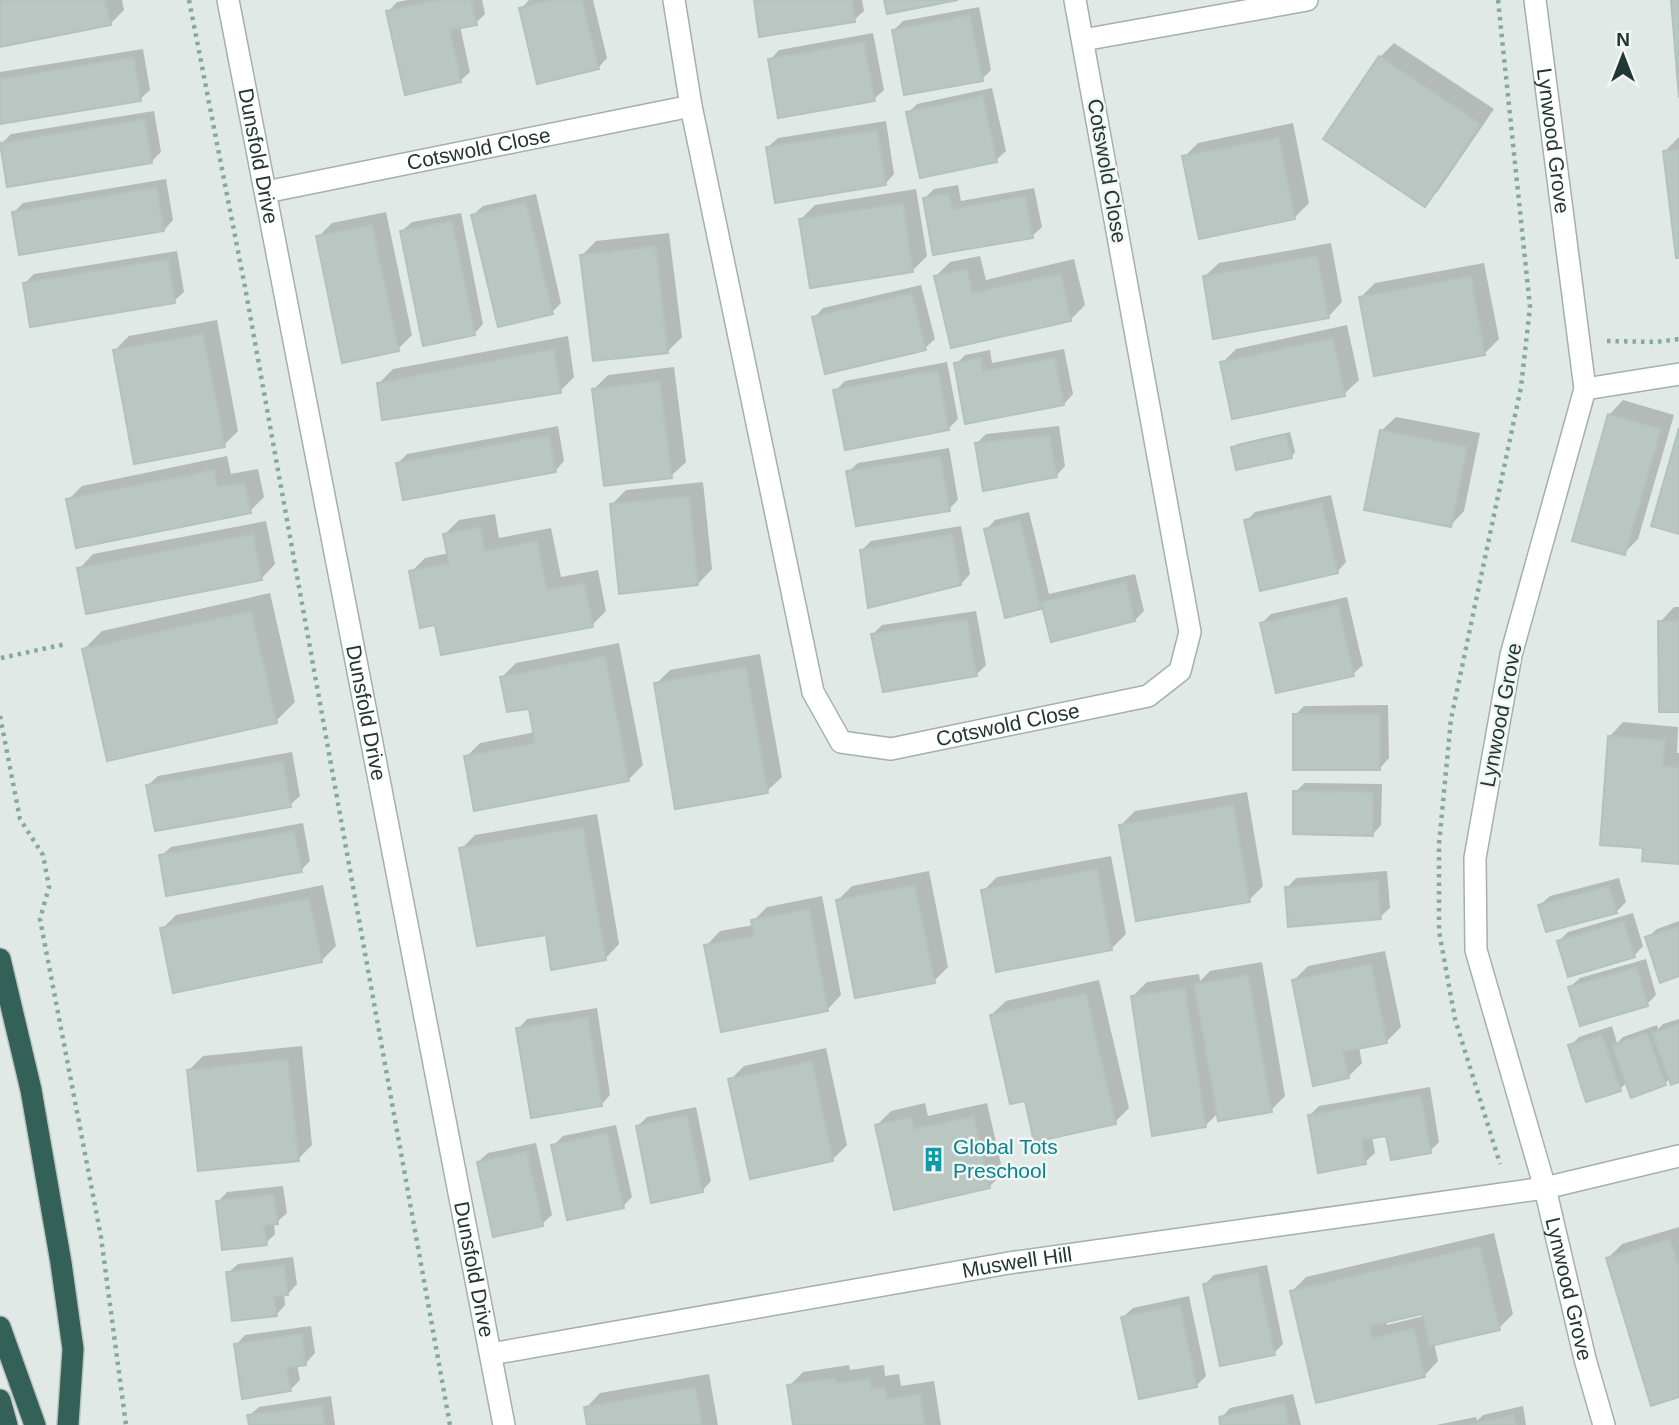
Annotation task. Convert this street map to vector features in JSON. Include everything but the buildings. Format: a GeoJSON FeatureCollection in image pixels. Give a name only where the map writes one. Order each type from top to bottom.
{"type":"FeatureCollection","features":[{"type":"Feature","properties":{"kind":"highway"},"geometry":{"type":"LineString","coordinates":[[0,959],[31,1090],[61,1264],[73,1349],[68,1425]]}},
{"type":"Feature","properties":{"kind":"highway"},"geometry":{"type":"LineString","coordinates":[[0,1327],[35,1425]]}},
{"type":"Feature","properties":{"kind":"highway"},"geometry":{"type":"LineString","coordinates":[[0,1400],[7,1425]]}},
{"type":"Feature","properties":{"kind":"street","name":"Dunsfold Drive"},"geometry":{"type":"LineString","coordinates":[[228,0],[504,1425]]}},
{"type":"Feature","properties":{"kind":"street","name":"Cotswold Close"},"geometry":{"type":"LineString","coordinates":[[674,0],[691,106],[813,692],[841,742],[891,749],[1148,696],[1180,671],[1187,645],[1190,632],[1076,0]]}},
{"type":"Feature","properties":{"kind":"street"},"geometry":{"type":"LineString","coordinates":[[1083,40],[1307,0]]}},
{"type":"Feature","properties":{"kind":"street","name":"Lynwood Grove"},"geometry":{"type":"LineString","coordinates":[[1535,0],[1585,389],[1511,655],[1475,858],[1476,950],[1545,1188],[1585,1359],[1604,1425]]}},
{"type":"Feature","properties":{"kind":"street","name":"Cotswold Close"},"geometry":{"type":"LineString","coordinates":[[266,192],[691,106]]}},
{"type":"Feature","properties":{"kind":"street"},"geometry":{"type":"LineString","coordinates":[[1585,389],[1679,374]]}},
{"type":"Feature","properties":{"kind":"street","name":"Muswell Hill"},"geometry":{"type":"LineString","coordinates":[[491,1354],[1009,1263],[1545,1188],[1679,1156]]}},
{"type":"Feature","properties":{"kind":"path"},"geometry":{"type":"LineString","coordinates":[[189,0],[245,286],[450,1425]]}},
{"type":"Feature","properties":{"kind":"path"},"geometry":{"type":"LineString","coordinates":[[1599,341],[1656,342],[1679,339]]}},
{"type":"Feature","properties":{"kind":"path"},"geometry":{"type":"LineString","coordinates":[[1,658],[66,644]]}},
{"type":"Feature","properties":{"kind":"path"},"geometry":{"type":"LineString","coordinates":[[0,716],[20,818],[43,855],[49,887],[40,919],[101,1237],[126,1425]]}},
{"type":"Feature","properties":{"kind":"place","name":"Global Tots Preschool"},"geometry":{"type":"Point","coordinates":[933,1159]}}]}
